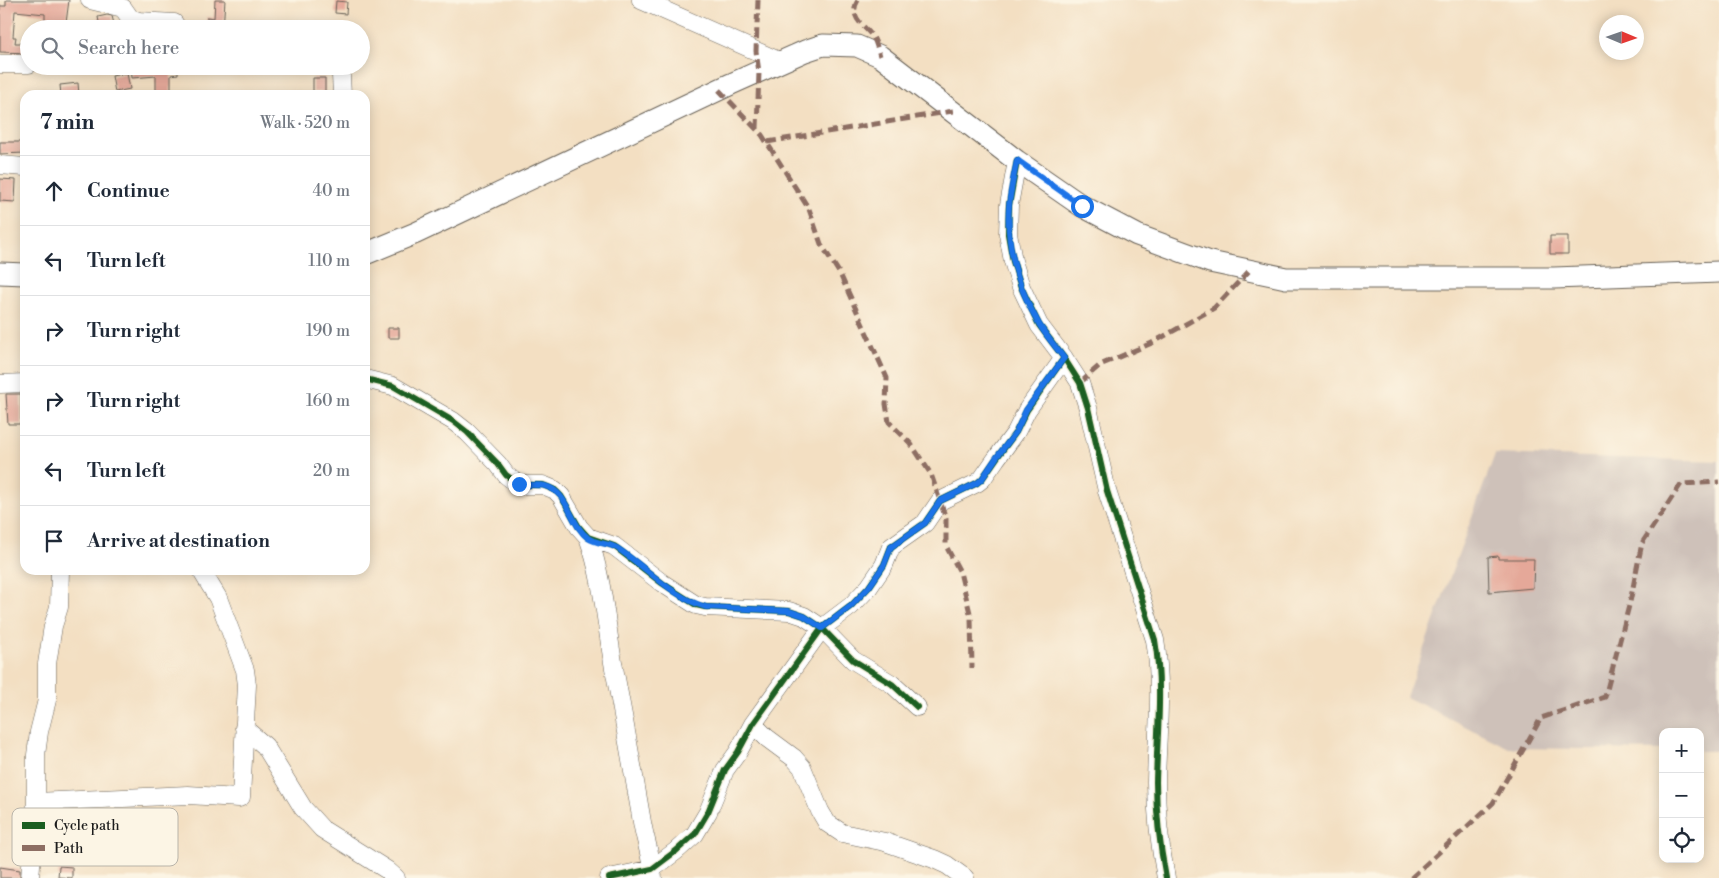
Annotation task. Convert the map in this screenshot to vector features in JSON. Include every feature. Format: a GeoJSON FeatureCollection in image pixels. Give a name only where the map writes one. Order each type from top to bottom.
{"type":"FeatureCollection","features":[{"type":"Feature","properties":{"kind":"main road"},"geometry":{"type":"LineString","coordinates":[[370,252],[416,233],[781,62],[823,45],[856,46],[880,56],[1017,160],[1082,206],[1137,234],[1210,262],[1286,278],[1554,278],[1719,272]]}},
{"type":"Feature","properties":{"kind":"main road"},"geometry":{"type":"LineString","coordinates":[[0,273],[20,274]]}},
{"type":"Feature","properties":{"kind":"street"},"geometry":{"type":"LineString","coordinates":[[90,0],[123,8],[130,18],[139,20]]}},
{"type":"Feature","properties":{"kind":"street"},"geometry":{"type":"LineString","coordinates":[[641,0],[781,62]]}},
{"type":"Feature","properties":{"kind":"street"},"geometry":{"type":"LineString","coordinates":[[0,64],[20,64]]}},
{"type":"Feature","properties":{"kind":"street"},"geometry":{"type":"LineString","coordinates":[[341,75],[342,90]]}},
{"type":"Feature","properties":{"kind":"street"},"geometry":{"type":"LineString","coordinates":[[1017,160],[1009,205],[1008,234],[1012,261],[1021,287],[1039,325],[1080,383],[1088,408],[1107,491],[1155,640],[1160,666],[1160,714],[1156,783],[1158,818],[1166,878]]}},
{"type":"Feature","properties":{"kind":"street"},"geometry":{"type":"LineString","coordinates":[[0,165],[20,167]]}},
{"type":"Feature","properties":{"kind":"street"},"geometry":{"type":"LineString","coordinates":[[609,878],[653,874],[695,834],[708,812],[725,770],[738,752],[753,724],[822,628],[851,606],[869,587],[884,565],[891,547],[925,523],[940,501],[982,479],[1016,432],[1026,410],[1064,358]]}},
{"type":"Feature","properties":{"kind":"street"},"geometry":{"type":"LineString","coordinates":[[370,380],[393,386],[453,421],[475,440],[506,475],[519,484],[543,485],[555,490],[561,496],[579,527],[588,537],[595,556],[643,829],[653,874]]}},
{"type":"Feature","properties":{"kind":"street"},"geometry":{"type":"LineString","coordinates":[[0,384],[20,383]]}},
{"type":"Feature","properties":{"kind":"street"},"geometry":{"type":"LineString","coordinates":[[588,537],[614,546],[662,583],[696,605],[789,611],[804,616],[822,628],[853,660],[892,684],[917,707]]}},
{"type":"Feature","properties":{"kind":"street"},"geometry":{"type":"LineString","coordinates":[[36,808],[36,755],[39,732],[47,700],[47,664],[51,635],[59,607],[60,575]]}},
{"type":"Feature","properties":{"kind":"street"},"geometry":{"type":"LineString","coordinates":[[36,802],[188,795],[239,798],[242,794],[247,685],[245,670],[218,598],[204,575]]}},
{"type":"Feature","properties":{"kind":"street"},"geometry":{"type":"LineString","coordinates":[[753,724],[766,738],[794,758],[802,767],[820,811],[827,823],[842,833],[885,842],[934,859],[946,865],[959,876]]}},
{"type":"Feature","properties":{"kind":"street"},"geometry":{"type":"LineString","coordinates":[[244,728],[265,746],[303,808],[322,830],[387,870],[396,878]]}},
{"type":"Feature","properties":{"kind":"shaded area"},"geometry":{"type":"Polygon","coordinates":[[[1495,454],[1719,461],[1719,751],[1704,751],[1704,728],[1659,728],[1659,750],[1509,748],[1406,697],[1495,454]]]}},
{"type":"Feature","properties":{"kind":"building"},"geometry":{"type":"Polygon","coordinates":[[[6,0],[69,0],[66,20],[45,20],[45,14],[15,11],[13,37],[16,37],[15,43],[20,43],[20,53],[0,52],[0,6],[6,6],[6,0]]]}},
{"type":"Feature","properties":{"kind":"building"},"geometry":{"type":"Polygon","coordinates":[[[215,0],[225,0],[224,20],[207,20],[207,17],[214,18],[215,0]]]}},
{"type":"Feature","properties":{"kind":"building"},"geometry":{"type":"Polygon","coordinates":[[[336,1],[347,2],[346,14],[335,13],[336,1]]]}},
{"type":"Feature","properties":{"kind":"building"},"geometry":{"type":"Polygon","coordinates":[[[112,16],[113,20],[99,20],[98,17],[112,16]]]}},
{"type":"Feature","properties":{"kind":"building"},"geometry":{"type":"Polygon","coordinates":[[[127,75],[130,89],[115,90],[112,76],[127,75]]]}},
{"type":"Feature","properties":{"kind":"building"},"geometry":{"type":"Polygon","coordinates":[[[132,75],[171,75],[171,90],[156,90],[156,76],[132,78],[132,75]]]}},
{"type":"Feature","properties":{"kind":"building"},"geometry":{"type":"Polygon","coordinates":[[[313,78],[325,78],[325,90],[313,90],[313,78]]]}},
{"type":"Feature","properties":{"kind":"building"},"geometry":{"type":"Polygon","coordinates":[[[78,83],[79,90],[60,90],[60,85],[78,83]]]}},
{"type":"Feature","properties":{"kind":"building"},"geometry":{"type":"Polygon","coordinates":[[[0,142],[20,142],[20,153],[0,154],[0,142]]]}},
{"type":"Feature","properties":{"kind":"building"},"geometry":{"type":"Polygon","coordinates":[[[0,179],[16,180],[15,202],[0,201],[0,179]]]}},
{"type":"Feature","properties":{"kind":"building"},"geometry":{"type":"Polygon","coordinates":[[[1550,236],[1568,236],[1568,254],[1550,254],[1550,236]]]}},
{"type":"Feature","properties":{"kind":"building"},"geometry":{"type":"Polygon","coordinates":[[[388,328],[399,328],[399,338],[388,338],[388,328]]]}},
{"type":"Feature","properties":{"kind":"building"},"geometry":{"type":"Polygon","coordinates":[[[6,394],[20,394],[20,424],[8,424],[6,394]]]}},
{"type":"Feature","properties":{"kind":"building"},"geometry":{"type":"Polygon","coordinates":[[[1498,556],[1498,559],[1534,559],[1533,588],[1489,592],[1488,557],[1498,556]]]}},
{"type":"Feature","properties":{"kind":"building"},"geometry":{"type":"Polygon","coordinates":[[[59,866],[72,867],[72,878],[58,877],[59,866]]]}},
{"type":"Feature","properties":{"kind":"building"},"geometry":{"type":"Polygon","coordinates":[[[0,867],[20,870],[20,878],[0,878],[0,867]]]}},
{"type":"Feature","properties":{"kind":"marked path"},"geometry":{"type":"LineString","coordinates":[[757,129],[759,72],[756,51],[758,0]]}},
{"type":"Feature","properties":{"kind":"marked path"},"geometry":{"type":"LineString","coordinates":[[858,0],[855,6],[856,16],[873,37],[880,56]]}},
{"type":"Feature","properties":{"kind":"marked path"},"geometry":{"type":"LineString","coordinates":[[719,90],[762,135],[809,209],[821,244],[840,274],[887,378],[886,404],[889,422],[911,444],[931,474],[946,519],[946,546],[960,572],[971,617],[972,668]]}},
{"type":"Feature","properties":{"kind":"marked path"},"geometry":{"type":"LineString","coordinates":[[767,142],[953,111]]}},
{"type":"Feature","properties":{"kind":"marked path"},"geometry":{"type":"LineString","coordinates":[[1080,383],[1100,365],[1152,343],[1214,308],[1250,270]]}},
{"type":"Feature","properties":{"kind":"marked path"},"geometry":{"type":"LineString","coordinates":[[1411,878],[1493,803],[1541,718],[1605,697],[1630,602],[1642,543],[1681,484],[1719,482]]}},
{"type":"Feature","properties":{"kind":"cycle path"},"geometry":{"type":"LineString","coordinates":[[1017,161],[1009,205],[1008,234],[1013,261],[1021,287],[1039,325],[1080,383],[1088,408],[1107,491],[1155,640],[1159,676],[1157,806],[1166,878]]}},
{"type":"Feature","properties":{"kind":"cycle path"},"geometry":{"type":"LineString","coordinates":[[609,878],[652,869],[695,834],[708,812],[725,770],[738,752],[753,724],[822,628],[851,606],[869,587],[884,565],[891,547],[925,523],[940,501],[982,479],[1016,432],[1027,410],[1064,358]]}},
{"type":"Feature","properties":{"kind":"cycle path"},"geometry":{"type":"LineString","coordinates":[[370,380],[393,386],[453,421],[467,432],[506,475],[519,485],[543,485],[555,490],[561,496],[579,527],[588,537],[614,546],[662,583],[696,605],[789,611],[804,616],[822,628],[853,660],[892,684],[917,707]]}},
{"type":"Feature","properties":{"kind":"route"},"geometry":{"type":"LineString","coordinates":[[519,484],[543,485],[555,490],[561,496],[579,527],[588,537],[597,542],[614,546],[662,583],[696,605],[789,611],[804,616],[822,628],[851,606],[869,587],[884,565],[891,547],[925,523],[930,512],[940,501],[982,479],[1016,432],[1026,410],[1064,358],[1039,325],[1021,287],[1012,261],[1008,234],[1009,205],[1017,160],[1082,206]]}}]}
